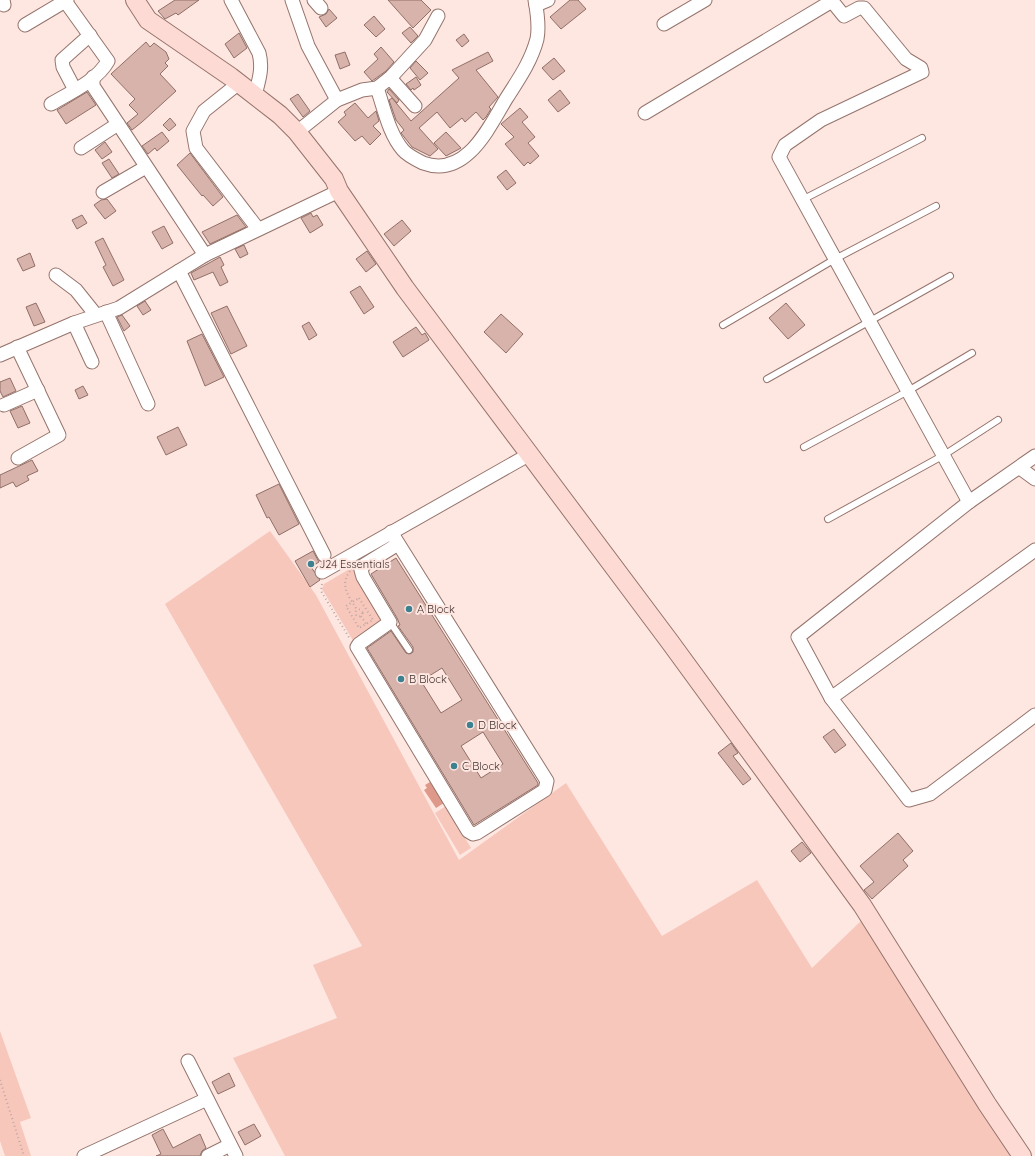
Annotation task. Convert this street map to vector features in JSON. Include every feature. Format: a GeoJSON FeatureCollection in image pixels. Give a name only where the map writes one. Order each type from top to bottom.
{"type":"FeatureCollection","features":[{"type":"Feature","properties":{"kind":"street"},"geometry":{"type":"LineString","coordinates":[[25,25],[66,0],[108,62],[93,77],[75,90],[51,104]]}},
{"type":"Feature","properties":{"kind":"street"},"geometry":{"type":"LineString","coordinates":[[135,0],[148,20],[239,83],[280,115],[297,132],[334,179],[339,191],[406,288],[670,642],[862,905],[987,1104],[1022,1156]]}},
{"type":"Feature","properties":{"kind":"street"},"geometry":{"type":"LineString","coordinates":[[231,0],[260,57],[262,68],[255,95]]}},
{"type":"Feature","properties":{"kind":"street"},"geometry":{"type":"LineString","coordinates":[[292,0],[308,46],[337,100]]}},
{"type":"Feature","properties":{"kind":"street"},"geometry":{"type":"LineString","coordinates":[[377,88],[390,126],[403,150],[419,161],[432,166],[448,165],[464,158],[478,144],[526,68],[537,38],[535,3],[548,0]]}},
{"type":"Feature","properties":{"kind":"street"},"geometry":{"type":"LineString","coordinates":[[664,24],[705,0]]}},
{"type":"Feature","properties":{"kind":"street"},"geometry":{"type":"LineString","coordinates":[[645,113],[832,1],[844,16],[859,8],[864,8],[906,59],[921,68],[922,72],[821,120],[785,145],[778,157],[969,502]]}},
{"type":"Feature","properties":{"kind":"street"},"geometry":{"type":"LineString","coordinates":[[297,132],[337,100],[362,90],[377,88],[390,78],[425,40],[438,16]]}},
{"type":"Feature","properties":{"kind":"street"},"geometry":{"type":"LineString","coordinates":[[75,90],[62,60],[90,35]]}},
{"type":"Feature","properties":{"kind":"street"},"geometry":{"type":"LineString","coordinates":[[93,77],[92,86],[205,255]]}},
{"type":"Feature","properties":{"kind":"street"},"geometry":{"type":"LineString","coordinates":[[390,78],[415,106]]}},
{"type":"Feature","properties":{"kind":"street"},"geometry":{"type":"LineString","coordinates":[[239,83],[204,111],[193,131],[196,148],[258,229]]}},
{"type":"Feature","properties":{"kind":"street"},"geometry":{"type":"LineString","coordinates":[[81,148],[118,124]]}},
{"type":"Feature","properties":{"kind":"street"},"geometry":{"type":"LineString","coordinates":[[103,192],[146,167]]}},
{"type":"Feature","properties":{"kind":"street"},"geometry":{"type":"LineString","coordinates":[[0,354],[132,301],[205,255],[339,191]]}},
{"type":"Feature","properties":{"kind":"street"},"geometry":{"type":"LineString","coordinates":[[179,271],[324,555]]}},
{"type":"Feature","properties":{"kind":"street"},"geometry":{"type":"LineString","coordinates":[[56,275],[76,290],[101,313],[148,404]]}},
{"type":"Feature","properties":{"kind":"street"},"geometry":{"type":"LineString","coordinates":[[74,323],[92,362]]}},
{"type":"Feature","properties":{"kind":"street"},"geometry":{"type":"LineString","coordinates":[[17,347],[59,436],[18,458]]}},
{"type":"Feature","properties":{"kind":"street"},"geometry":{"type":"LineString","coordinates":[[4,406],[38,390]]}},
{"type":"Feature","properties":{"kind":"street"},"geometry":{"type":"LineString","coordinates":[[322,578],[378,539],[530,454]]}},
{"type":"Feature","properties":{"kind":"street"},"geometry":{"type":"LineString","coordinates":[[1035,456],[1020,468],[969,502],[798,637],[831,698],[909,800],[930,794],[1035,715]]}},
{"type":"Feature","properties":{"kind":"street"},"geometry":{"type":"LineString","coordinates":[[1020,468],[1035,479]]}},
{"type":"Feature","properties":{"kind":"street"},"geometry":{"type":"LineString","coordinates":[[391,532],[547,780],[545,790],[512,806],[477,833],[473,834],[468,831],[357,648],[359,644],[390,622],[361,570],[364,565],[398,544]]}},
{"type":"Feature","properties":{"kind":"street"},"geometry":{"type":"LineString","coordinates":[[378,539],[386,551]]}},
{"type":"Feature","properties":{"kind":"street"},"geometry":{"type":"LineString","coordinates":[[831,698],[1035,550]]}},
{"type":"Feature","properties":{"kind":"street"},"geometry":{"type":"LineString","coordinates":[[188,1061],[233,1151],[208,1156]]}},
{"type":"Feature","properties":{"kind":"street"},"geometry":{"type":"LineString","coordinates":[[84,1156],[208,1099]]}},
{"type":"Feature","properties":{"kind":"lane"},"geometry":{"type":"LineString","coordinates":[[802,200],[922,138]]}},
{"type":"Feature","properties":{"kind":"lane"},"geometry":{"type":"LineString","coordinates":[[723,325],[835,259],[936,206]]}},
{"type":"Feature","properties":{"kind":"lane"},"geometry":{"type":"LineString","coordinates":[[766,379],[950,276]]}},
{"type":"Feature","properties":{"kind":"lane"},"geometry":{"type":"LineString","coordinates":[[804,447],[908,391],[972,353]]}},
{"type":"Feature","properties":{"kind":"lane"},"geometry":{"type":"LineString","coordinates":[[828,519],[944,455],[998,420]]}},
{"type":"Feature","properties":{"kind":"lane"},"geometry":{"type":"LineString","coordinates":[[390,622],[409,650]]}},
{"type":"Feature","properties":{"kind":"path"},"geometry":{"type":"LineString","coordinates":[[364,565],[354,564],[348,568],[350,571],[345,577],[344,584],[357,610],[356,614],[361,616],[366,624]]}},
{"type":"Feature","properties":{"kind":"path"},"geometry":{"type":"LineString","coordinates":[[322,578],[321,591],[353,644]]}},
{"type":"Feature","properties":{"kind":"path"},"geometry":{"type":"LineString","coordinates":[[361,598],[372,619],[366,624],[359,628],[355,622],[346,606],[352,601],[361,598]]}},
{"type":"Feature","properties":{"kind":"path"},"geometry":{"type":"LineString","coordinates":[[357,610],[362,610],[361,616]]}},
{"type":"Feature","properties":{"kind":"path"},"geometry":{"type":"LineString","coordinates":[[0,1080],[24,1156]]}},
{"type":"Feature","properties":{"kind":"shaded area"},"geometry":{"type":"Polygon","coordinates":[[[270,531],[316,595],[459,860],[566,783],[662,936],[757,880],[812,968],[863,919],[1016,1156],[285,1156],[233,1058],[337,1018],[313,965],[362,946],[165,604],[270,531]]]}},
{"type":"Feature","properties":{"kind":"shaded area"},"geometry":{"type":"Polygon","coordinates":[[[353,567],[382,616],[382,620],[354,642],[322,589],[324,584],[353,567]]]}},
{"type":"Feature","properties":{"kind":"shaded area"},"geometry":{"type":"Polygon","coordinates":[[[430,782],[444,803],[436,808],[424,790],[427,788],[425,785],[430,782]]]}},
{"type":"Feature","properties":{"kind":"shaded area"},"geometry":{"type":"Polygon","coordinates":[[[446,806],[471,848],[460,855],[435,813],[446,806]]]}},
{"type":"Feature","properties":{"kind":"shaded area"},"geometry":{"type":"Polygon","coordinates":[[[0,1031],[31,1118],[20,1122],[31,1156],[5,1156],[0,1141],[0,1031]]]}},
{"type":"Feature","properties":{"kind":"building"},"geometry":{"type":"Polygon","coordinates":[[[175,0],[199,0],[178,15],[176,13],[165,19],[158,11],[175,0]]]}},
{"type":"Feature","properties":{"kind":"building"},"geometry":{"type":"Polygon","coordinates":[[[388,0],[421,0],[431,10],[413,28],[388,0]]]}},
{"type":"Feature","properties":{"kind":"building"},"geometry":{"type":"Polygon","coordinates":[[[570,0],[578,0],[586,9],[561,29],[550,17],[570,0]]]}},
{"type":"Feature","properties":{"kind":"building"},"geometry":{"type":"Polygon","coordinates":[[[329,9],[337,18],[326,27],[319,17],[326,14],[329,9]]]}},
{"type":"Feature","properties":{"kind":"building"},"geometry":{"type":"Polygon","coordinates":[[[374,16],[385,29],[376,37],[364,25],[374,16]]]}},
{"type":"Feature","properties":{"kind":"building"},"geometry":{"type":"Polygon","coordinates":[[[410,27],[418,36],[411,43],[402,33],[410,27]]]}},
{"type":"Feature","properties":{"kind":"building"},"geometry":{"type":"Polygon","coordinates":[[[239,33],[247,48],[234,58],[225,44],[239,33]]]}},
{"type":"Feature","properties":{"kind":"building"},"geometry":{"type":"Polygon","coordinates":[[[464,34],[469,41],[462,47],[456,40],[464,34]]]}},
{"type":"Feature","properties":{"kind":"building"},"geometry":{"type":"Polygon","coordinates":[[[146,42],[150,47],[154,43],[166,52],[169,59],[165,63],[168,66],[160,74],[176,91],[132,130],[127,123],[138,114],[129,105],[135,99],[111,74],[146,42]]]}},
{"type":"Feature","properties":{"kind":"building"},"geometry":{"type":"Polygon","coordinates":[[[381,47],[394,62],[386,71],[372,81],[364,72],[378,59],[374,54],[381,47]]]}},
{"type":"Feature","properties":{"kind":"building"},"geometry":{"type":"Polygon","coordinates":[[[345,52],[350,65],[340,69],[335,55],[345,52]]]}},
{"type":"Feature","properties":{"kind":"building"},"geometry":{"type":"Polygon","coordinates":[[[488,52],[493,61],[476,70],[498,97],[489,107],[491,109],[486,117],[483,120],[476,112],[465,122],[462,118],[450,128],[437,112],[419,128],[438,149],[430,156],[412,147],[401,133],[404,130],[396,120],[389,100],[392,98],[411,121],[459,78],[452,70],[488,52]]]}},
{"type":"Feature","properties":{"kind":"building"},"geometry":{"type":"Polygon","coordinates":[[[554,58],[565,71],[553,80],[542,68],[554,58]]]}},
{"type":"Feature","properties":{"kind":"building"},"geometry":{"type":"Polygon","coordinates":[[[416,61],[428,73],[420,80],[410,68],[416,61]]]}},
{"type":"Feature","properties":{"kind":"building"},"geometry":{"type":"Polygon","coordinates":[[[416,77],[421,85],[414,90],[413,88],[411,90],[406,84],[416,77]]]}},
{"type":"Feature","properties":{"kind":"building"},"geometry":{"type":"Polygon","coordinates":[[[389,89],[399,100],[397,103],[387,92],[389,89]]]}},
{"type":"Feature","properties":{"kind":"building"},"geometry":{"type":"Polygon","coordinates":[[[560,90],[570,103],[558,112],[548,100],[560,90]]]}},
{"type":"Feature","properties":{"kind":"building"},"geometry":{"type":"Polygon","coordinates":[[[87,92],[96,105],[66,124],[57,110],[87,92]]]}},
{"type":"Feature","properties":{"kind":"building"},"geometry":{"type":"Polygon","coordinates":[[[298,94],[310,111],[303,117],[290,99],[298,94]]]}},
{"type":"Feature","properties":{"kind":"building"},"geometry":{"type":"Polygon","coordinates":[[[355,103],[368,118],[376,111],[379,121],[373,126],[381,134],[370,145],[362,136],[355,141],[338,122],[346,115],[344,112],[355,103]]]}},
{"type":"Feature","properties":{"kind":"building"},"geometry":{"type":"Polygon","coordinates":[[[520,108],[528,117],[522,122],[535,137],[528,143],[539,156],[530,164],[528,162],[524,166],[505,144],[514,137],[501,124],[520,108]]]}},
{"type":"Feature","properties":{"kind":"building"},"geometry":{"type":"Polygon","coordinates":[[[170,118],[176,125],[169,131],[163,125],[170,118]]]}},
{"type":"Feature","properties":{"kind":"building"},"geometry":{"type":"Polygon","coordinates":[[[162,132],[169,141],[157,151],[155,148],[148,154],[142,146],[162,132]]]}},
{"type":"Feature","properties":{"kind":"building"},"geometry":{"type":"Polygon","coordinates":[[[446,132],[461,148],[446,156],[434,143],[446,132]]]}},
{"type":"Feature","properties":{"kind":"building"},"geometry":{"type":"Polygon","coordinates":[[[105,142],[112,152],[102,159],[95,150],[105,142]]]}},
{"type":"Feature","properties":{"kind":"building"},"geometry":{"type":"Polygon","coordinates":[[[190,153],[223,197],[213,206],[203,195],[202,196],[177,165],[190,153]]]}},
{"type":"Feature","properties":{"kind":"building"},"geometry":{"type":"Polygon","coordinates":[[[109,159],[119,174],[112,178],[102,163],[109,159]]]}},
{"type":"Feature","properties":{"kind":"building"},"geometry":{"type":"Polygon","coordinates":[[[506,170],[516,183],[507,190],[497,177],[506,170]]]}},
{"type":"Feature","properties":{"kind":"building"},"geometry":{"type":"Polygon","coordinates":[[[107,199],[116,211],[105,219],[94,205],[101,200],[107,199]]]}},
{"type":"Feature","properties":{"kind":"building"},"geometry":{"type":"Polygon","coordinates":[[[311,213],[313,217],[317,215],[323,225],[310,233],[301,218],[311,213]]]}},
{"type":"Feature","properties":{"kind":"building"},"geometry":{"type":"Polygon","coordinates":[[[82,215],[87,223],[77,229],[72,220],[82,215]]]}},
{"type":"Feature","properties":{"kind":"building"},"geometry":{"type":"Polygon","coordinates":[[[237,215],[246,227],[210,244],[202,232],[237,215]]]}},
{"type":"Feature","properties":{"kind":"building"},"geometry":{"type":"Polygon","coordinates":[[[402,220],[411,231],[394,246],[384,234],[402,220]]]}},
{"type":"Feature","properties":{"kind":"building"},"geometry":{"type":"Polygon","coordinates":[[[164,226],[173,243],[162,249],[152,232],[164,226]]]}},
{"type":"Feature","properties":{"kind":"building"},"geometry":{"type":"Polygon","coordinates":[[[103,238],[124,280],[113,286],[103,267],[106,265],[95,242],[103,238]]]}},
{"type":"Feature","properties":{"kind":"building"},"geometry":{"type":"Polygon","coordinates":[[[244,245],[248,254],[240,258],[235,249],[244,245]]]}},
{"type":"Feature","properties":{"kind":"building"},"geometry":{"type":"Polygon","coordinates":[[[367,251],[376,264],[366,272],[356,259],[367,251]]]}},
{"type":"Feature","properties":{"kind":"building"},"geometry":{"type":"Polygon","coordinates":[[[30,253],[35,266],[23,271],[17,259],[30,253]]]}},
{"type":"Feature","properties":{"kind":"building"},"geometry":{"type":"Polygon","coordinates":[[[220,257],[224,265],[221,267],[228,282],[220,286],[213,272],[194,280],[191,273],[220,257]]]}},
{"type":"Feature","properties":{"kind":"building"},"geometry":{"type":"Polygon","coordinates":[[[360,286],[374,307],[364,314],[350,292],[360,286]]]}},
{"type":"Feature","properties":{"kind":"building"},"geometry":{"type":"Polygon","coordinates":[[[145,301],[151,310],[143,315],[137,306],[145,301]]]}},
{"type":"Feature","properties":{"kind":"building"},"geometry":{"type":"Polygon","coordinates":[[[36,303],[45,322],[34,326],[26,307],[36,303]]]}},
{"type":"Feature","properties":{"kind":"building"},"geometry":{"type":"Polygon","coordinates":[[[786,303],[805,325],[788,339],[769,318],[786,303]]]}},
{"type":"Feature","properties":{"kind":"building"},"geometry":{"type":"Polygon","coordinates":[[[227,306],[247,346],[231,354],[211,313],[227,306]]]}},
{"type":"Feature","properties":{"kind":"building"},"geometry":{"type":"Polygon","coordinates":[[[501,314],[523,334],[506,353],[484,332],[501,314]]]}},
{"type":"Feature","properties":{"kind":"building"},"geometry":{"type":"Polygon","coordinates":[[[122,315],[130,326],[124,331],[117,317],[122,315]]]}},
{"type":"Feature","properties":{"kind":"building"},"geometry":{"type":"Polygon","coordinates":[[[309,322],[317,335],[309,340],[302,326],[309,322]]]}},
{"type":"Feature","properties":{"kind":"building"},"geometry":{"type":"Polygon","coordinates":[[[416,327],[422,335],[425,333],[429,340],[403,357],[393,342],[416,327]]]}},
{"type":"Feature","properties":{"kind":"building"},"geometry":{"type":"Polygon","coordinates":[[[202,334],[224,377],[205,386],[187,341],[202,334]]]}},
{"type":"Feature","properties":{"kind":"building"},"geometry":{"type":"Polygon","coordinates":[[[10,378],[16,391],[3,397],[0,391],[0,382],[10,378]]]}},
{"type":"Feature","properties":{"kind":"building"},"geometry":{"type":"Polygon","coordinates":[[[83,386],[88,395],[79,399],[75,390],[83,386]]]}},
{"type":"Feature","properties":{"kind":"building"},"geometry":{"type":"Polygon","coordinates":[[[22,406],[30,423],[18,428],[10,411],[22,406]]]}},
{"type":"Feature","properties":{"kind":"building"},"geometry":{"type":"Polygon","coordinates":[[[178,427],[187,445],[166,455],[157,437],[178,427]]]}},
{"type":"Feature","properties":{"kind":"building"},"geometry":{"type":"Polygon","coordinates":[[[32,460],[38,471],[27,476],[29,480],[16,487],[13,482],[0,488],[0,475],[32,460]]]}},
{"type":"Feature","properties":{"kind":"building"},"geometry":{"type":"Polygon","coordinates":[[[279,484],[299,524],[279,535],[269,517],[267,518],[256,495],[279,484]]]}},
{"type":"Feature","properties":{"kind":"building"},"geometry":{"type":"Polygon","coordinates":[[[313,551],[319,562],[311,567],[320,580],[310,587],[295,561],[313,551]]]}},
{"type":"Feature","properties":{"kind":"building"},"geometry":{"type":"Polygon","coordinates":[[[396,558],[538,783],[538,785],[474,825],[367,648],[391,631],[406,653],[410,654],[413,652],[413,647],[398,626],[400,625],[397,618],[371,574],[396,558]],[[442,668],[421,681],[441,713],[462,700],[442,668]],[[483,732],[461,746],[481,778],[503,764],[483,732]]]}},
{"type":"Feature","properties":{"kind":"building"},"geometry":{"type":"Polygon","coordinates":[[[834,729],[846,745],[835,753],[823,737],[834,729]]]}},
{"type":"Feature","properties":{"kind":"building"},"geometry":{"type":"Polygon","coordinates":[[[731,743],[738,753],[733,756],[751,779],[743,785],[718,753],[731,743]]]}},
{"type":"Feature","properties":{"kind":"building"},"geometry":{"type":"Polygon","coordinates":[[[898,833],[913,851],[903,860],[908,866],[872,899],[864,890],[874,882],[860,866],[898,833]]]}},
{"type":"Feature","properties":{"kind":"building"},"geometry":{"type":"Polygon","coordinates":[[[802,842],[811,853],[800,862],[791,851],[802,842]]]}},
{"type":"Feature","properties":{"kind":"building"},"geometry":{"type":"Polygon","coordinates":[[[229,1073],[235,1086],[218,1094],[212,1082],[229,1073]]]}},
{"type":"Feature","properties":{"kind":"building"},"geometry":{"type":"Polygon","coordinates":[[[254,1124],[261,1136],[245,1145],[238,1132],[254,1124]]]}},
{"type":"Feature","properties":{"kind":"building"},"geometry":{"type":"Polygon","coordinates":[[[163,1129],[173,1148],[200,1134],[206,1148],[202,1151],[200,1156],[156,1156],[161,1154],[152,1135],[163,1129]]]}},
{"type":"Feature","properties":{"kind":"place","name":"J24 Essentials"},"geometry":{"type":"Point","coordinates":[311,564]}},
{"type":"Feature","properties":{"kind":"place","name":"A Block"},"geometry":{"type":"Point","coordinates":[409,609]}},
{"type":"Feature","properties":{"kind":"place","name":"B Block"},"geometry":{"type":"Point","coordinates":[401,679]}},
{"type":"Feature","properties":{"kind":"place","name":"D Block"},"geometry":{"type":"Point","coordinates":[470,725]}},
{"type":"Feature","properties":{"kind":"place","name":"C Block"},"geometry":{"type":"Point","coordinates":[454,766]}}]}
